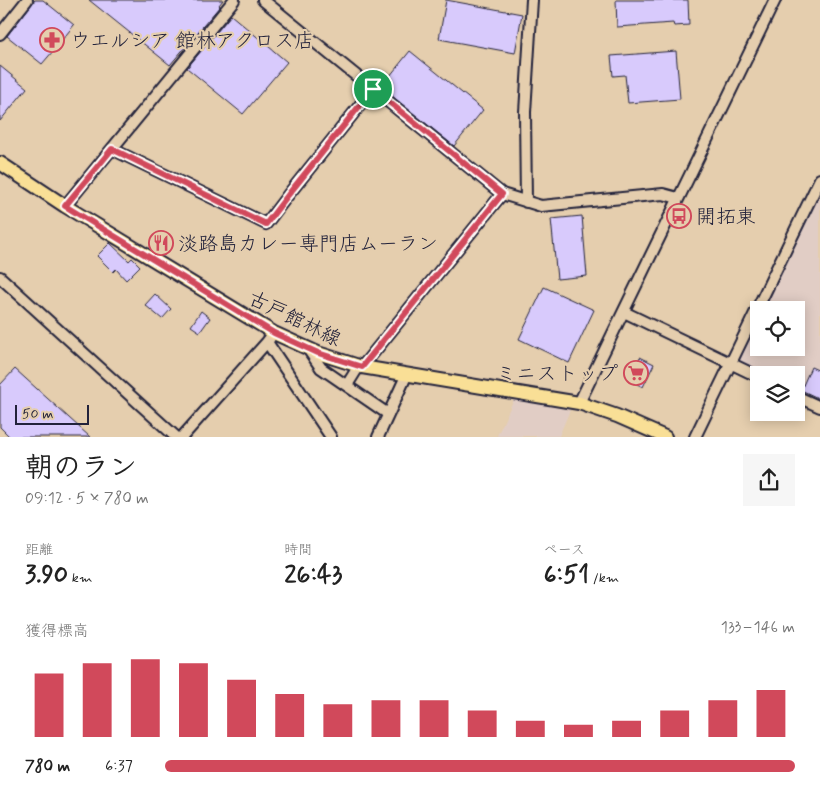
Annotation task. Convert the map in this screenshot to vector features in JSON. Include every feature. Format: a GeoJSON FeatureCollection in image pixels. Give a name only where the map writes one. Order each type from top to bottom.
{"type":"FeatureCollection","features":[{"type":"Feature","properties":{"kind":"main road","name":"古戸館林線"},"geometry":{"type":"LineString","coordinates":[[0,163],[271,337],[362,367],[579,403],[665,436]]}},
{"type":"Feature","properties":{"kind":"street"},"geometry":{"type":"LineString","coordinates":[[0,34],[27,0]]}},
{"type":"Feature","properties":{"kind":"street"},"geometry":{"type":"LineString","coordinates":[[65,206],[234,0]]}},
{"type":"Feature","properties":{"kind":"street"},"geometry":{"type":"LineString","coordinates":[[263,0],[502,194],[541,206],[663,194],[678,198]]}},
{"type":"Feature","properties":{"kind":"street"},"geometry":{"type":"LineString","coordinates":[[526,202],[525,112],[532,0]]}},
{"type":"Feature","properties":{"kind":"street"},"geometry":{"type":"LineString","coordinates":[[579,403],[775,0]]}},
{"type":"Feature","properties":{"kind":"street"},"geometry":{"type":"LineString","coordinates":[[112,149],[266,224],[373,89]]}},
{"type":"Feature","properties":{"kind":"street"},"geometry":{"type":"LineString","coordinates":[[694,436],[820,178]]}},
{"type":"Feature","properties":{"kind":"street"},"geometry":{"type":"LineString","coordinates":[[346,385],[357,369],[362,367],[502,194]]}},
{"type":"Feature","properties":{"kind":"street"},"geometry":{"type":"LineString","coordinates":[[0,277],[176,436]]}},
{"type":"Feature","properties":{"kind":"street"},"geometry":{"type":"LineString","coordinates":[[624,312],[750,372]]}},
{"type":"Feature","properties":{"kind":"street"},"geometry":{"type":"LineString","coordinates":[[182,436],[271,337],[331,436]]}},
{"type":"Feature","properties":{"kind":"street"},"geometry":{"type":"LineString","coordinates":[[308,349],[321,368],[388,414]]}},
{"type":"Feature","properties":{"kind":"street"},"geometry":{"type":"LineString","coordinates":[[378,436],[407,374]]}},
{"type":"Feature","properties":{"kind":"street"},"geometry":{"type":"LineString","coordinates":[[805,400],[820,408]]}},
{"type":"Feature","properties":{"kind":"shaded area"},"geometry":{"type":"Polygon","coordinates":[[[820,188],[820,404],[805,396],[805,366],[750,366],[750,369],[734,361],[750,329],[750,356],[805,356],[805,301],[764,301],[820,188]]]}},
{"type":"Feature","properties":{"kind":"shaded area"},"geometry":{"type":"Polygon","coordinates":[[[514,399],[570,410],[559,436],[497,436],[514,399]]]}},
{"type":"Feature","properties":{"kind":"building"},"geometry":{"type":"Polygon","coordinates":[[[35,0],[43,0],[74,25],[62,40],[60,49],[54,50],[42,64],[7,36],[35,0]]]}},
{"type":"Feature","properties":{"kind":"building"},"geometry":{"type":"Polygon","coordinates":[[[89,0],[223,0],[170,65],[89,0]]]}},
{"type":"Feature","properties":{"kind":"building"},"geometry":{"type":"Polygon","coordinates":[[[446,0],[522,14],[515,53],[439,39],[446,0]]]}},
{"type":"Feature","properties":{"kind":"building"},"geometry":{"type":"Polygon","coordinates":[[[616,0],[688,0],[689,25],[674,26],[673,23],[617,27],[616,0]]]}},
{"type":"Feature","properties":{"kind":"building"},"geometry":{"type":"Polygon","coordinates":[[[231,15],[287,62],[243,114],[187,68],[231,15]]]}},
{"type":"Feature","properties":{"kind":"building"},"geometry":{"type":"Polygon","coordinates":[[[410,51],[483,110],[454,146],[381,87],[410,51]]]}},
{"type":"Feature","properties":{"kind":"building"},"geometry":{"type":"Polygon","coordinates":[[[676,51],[680,99],[628,103],[625,75],[613,76],[611,56],[676,51]]]}},
{"type":"Feature","properties":{"kind":"building"},"geometry":{"type":"Polygon","coordinates":[[[0,66],[27,88],[0,121],[0,66]]]}},
{"type":"Feature","properties":{"kind":"building"},"geometry":{"type":"Polygon","coordinates":[[[582,216],[587,276],[557,279],[551,219],[582,216]]]}},
{"type":"Feature","properties":{"kind":"building"},"geometry":{"type":"Polygon","coordinates":[[[158,233],[168,240],[163,248],[152,240],[158,233]]]}},
{"type":"Feature","properties":{"kind":"building"},"geometry":{"type":"Polygon","coordinates":[[[110,243],[129,261],[132,258],[140,266],[126,280],[116,269],[113,272],[97,256],[110,243]]]}},
{"type":"Feature","properties":{"kind":"building"},"geometry":{"type":"Polygon","coordinates":[[[544,287],[594,310],[569,363],[519,339],[544,287]]]}},
{"type":"Feature","properties":{"kind":"building"},"geometry":{"type":"Polygon","coordinates":[[[155,294],[171,309],[162,319],[145,305],[155,294]]]}},
{"type":"Feature","properties":{"kind":"building"},"geometry":{"type":"Polygon","coordinates":[[[201,311],[210,318],[200,332],[191,326],[201,311]]]}},
{"type":"Feature","properties":{"kind":"building"},"geometry":{"type":"Polygon","coordinates":[[[640,357],[654,364],[643,387],[629,380],[640,357]]]}},
{"type":"Feature","properties":{"kind":"building"},"geometry":{"type":"Polygon","coordinates":[[[811,367],[820,371],[820,399],[805,392],[805,381],[811,367]]]}},
{"type":"Feature","properties":{"kind":"building"},"geometry":{"type":"Polygon","coordinates":[[[15,369],[90,437],[10,437],[0,427],[0,385],[15,369]]]}},
{"type":"Feature","properties":{"kind":"place","name":"ウエルシア 館林アクロス店"},"geometry":{"type":"Point","coordinates":[52,40]}},
{"type":"Feature","properties":{"kind":"place","name":"開拓東"},"geometry":{"type":"Point","coordinates":[679,216]}},
{"type":"Feature","properties":{"kind":"place","name":"淡路島カレー専門店ムーラン"},"geometry":{"type":"Point","coordinates":[161,243]}},
{"type":"Feature","properties":{"kind":"place","name":"ミニストップ"},"geometry":{"type":"Point","coordinates":[636,373]}},
{"type":"Feature","properties":{"kind":"route"},"geometry":{"type":"LineString","coordinates":[[373,89],[502,194],[362,367],[318,353],[274,333],[65,206],[112,149],[266,224],[373,89]]}}]}
